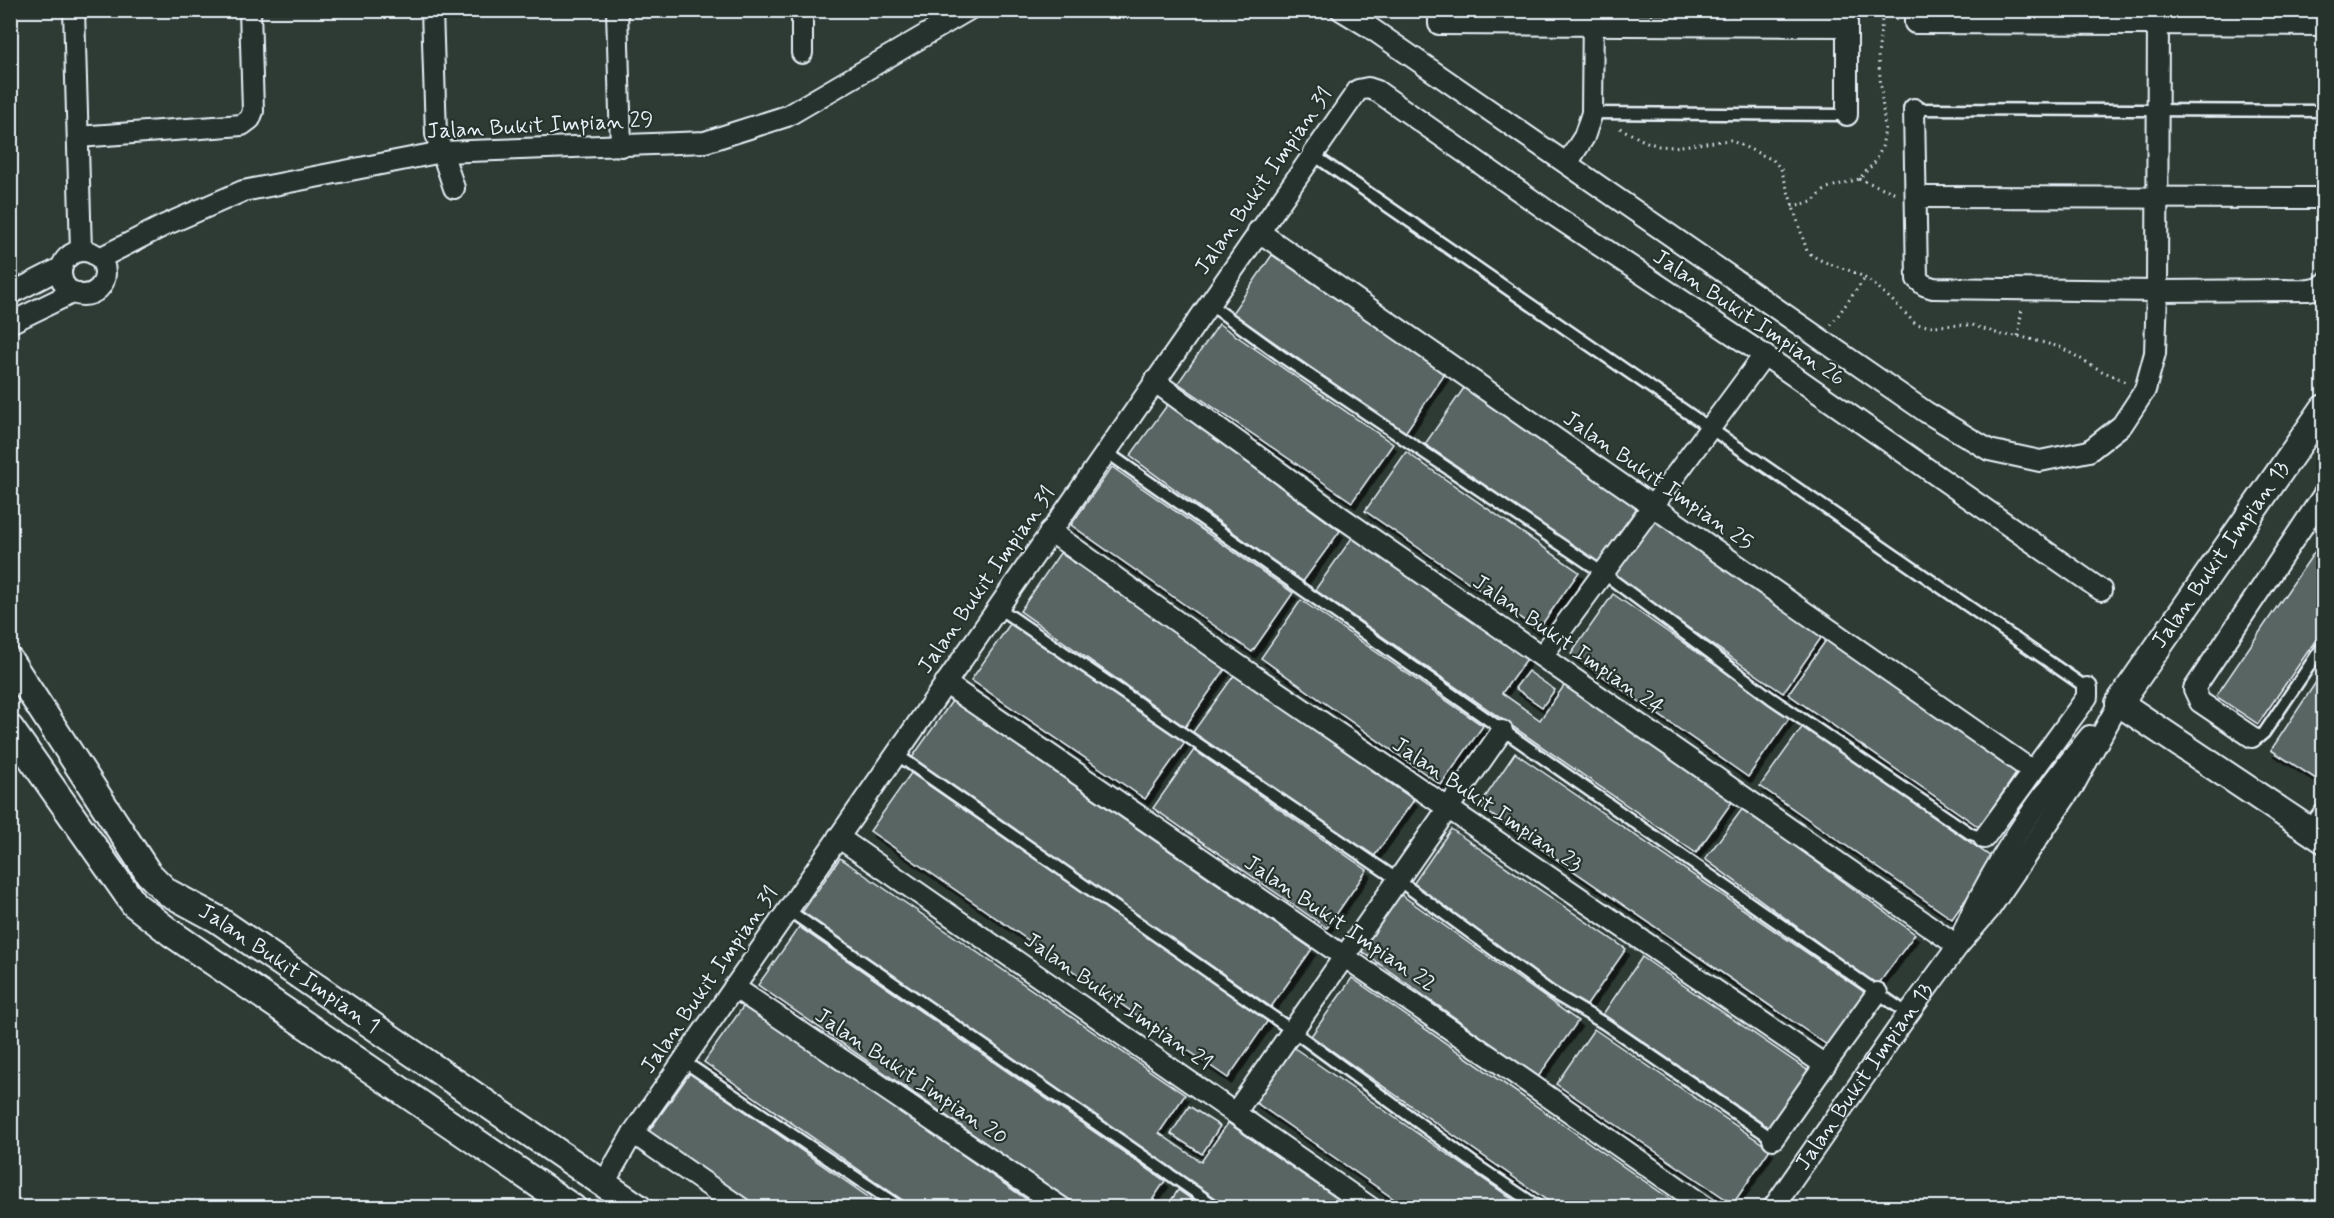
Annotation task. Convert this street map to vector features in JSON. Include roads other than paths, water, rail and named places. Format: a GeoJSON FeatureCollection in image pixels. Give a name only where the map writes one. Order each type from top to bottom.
{"type":"FeatureCollection","features":[{"type":"Feature","properties":{"kind":"street"},"geometry":{"type":"LineString","coordinates":[[74,10],[81,251]]}},
{"type":"Feature","properties":{"kind":"street"},"geometry":{"type":"LineString","coordinates":[[78,136],[242,125],[250,119],[254,111],[250,10]]}},
{"type":"Feature","properties":{"kind":"street"},"geometry":{"type":"LineString","coordinates":[[432,10],[436,134],[454,188]]}},
{"type":"Feature","properties":{"kind":"street"},"geometry":{"type":"LineString","coordinates":[[618,10],[621,146]]}},
{"type":"Feature","properties":{"kind":"street"},"geometry":{"type":"LineString","coordinates":[[802,10],[802,53]]}},
{"type":"Feature","properties":{"kind":"street","name":"Jalan Bukit Impian 29"},"geometry":{"type":"LineString","coordinates":[[100,258],[165,225],[243,191],[442,152],[705,142],[787,116],[968,10]]}},
{"type":"Feature","properties":{"kind":"street"},"geometry":{"type":"LineString","coordinates":[[1341,10],[1370,27],[1568,162],[1926,412],[1989,450],[2040,461],[2089,451],[2122,425],[2145,390],[2155,352],[2158,17]]}},
{"type":"Feature","properties":{"kind":"street"},"geometry":{"type":"LineString","coordinates":[[1353,10],[1370,27]]}},
{"type":"Feature","properties":{"kind":"street"},"geometry":{"type":"LineString","coordinates":[[1439,10],[1439,24],[1593,18],[1847,18],[1847,115]]}},
{"type":"Feature","properties":{"kind":"street"},"geometry":{"type":"LineString","coordinates":[[1915,17],[2158,17],[2324,25]]}},
{"type":"Feature","properties":{"kind":"street"},"geometry":{"type":"LineString","coordinates":[[1568,162],[1584,136],[1592,113],[1593,18]]}},
{"type":"Feature","properties":{"kind":"street","name":"Jalan Bukit Impian 31"},"geometry":{"type":"LineString","coordinates":[[605,1195],[633,1133],[650,1108],[1312,154],[1358,90],[1368,88]]}},
{"type":"Feature","properties":{"kind":"street","name":"Jalan Bukit Impian 26"},"geometry":{"type":"LineString","coordinates":[[1368,88],[1377,91],[1552,214],[1764,356],[2101,590]]}},
{"type":"Feature","properties":{"kind":"street"},"geometry":{"type":"LineString","coordinates":[[1914,109],[1917,279],[1924,285],[1933,288],[2157,291],[2309,290],[2320,288],[2324,284]]}},
{"type":"Feature","properties":{"kind":"street"},"geometry":{"type":"LineString","coordinates":[[1916,197],[2324,198]]}},
{"type":"Feature","properties":{"kind":"street","name":"Jalan Bukit Impian 25"},"geometry":{"type":"LineString","coordinates":[[1258,231],[2031,770]]}},
{"type":"Feature","properties":{"kind":"street"},"geometry":{"type":"LineString","coordinates":[[10,294],[61,268],[69,256],[81,251],[100,258],[105,272],[100,286],[88,294],[74,292],[10,323]]}},
{"type":"Feature","properties":{"kind":"street"},"geometry":{"type":"LineString","coordinates":[[61,268],[63,282],[74,292]]}},
{"type":"Feature","properties":{"kind":"street"},"geometry":{"type":"LineString","coordinates":[[1542,656],[1708,428],[1764,356]]}},
{"type":"Feature","properties":{"kind":"street","name":"Jalan Bukit Impian 24"},"geometry":{"type":"LineString","coordinates":[[1154,381],[1341,517],[1958,946]]}},
{"type":"Feature","properties":{"kind":"street","name":"Jalan Bukit Impian 13"},"geometry":{"type":"LineString","coordinates":[[1773,1208],[1958,946],[1977,900],[2002,857],[2059,774],[2119,703],[2324,408]]}},
{"type":"Feature","properties":{"kind":"street"},"geometry":{"type":"LineString","coordinates":[[2252,737],[2200,702],[2194,689],[2324,494]]}},
{"type":"Feature","properties":{"kind":"street","name":"Jalan Bukit Impian 23"},"geometry":{"type":"LineString","coordinates":[[1050,531],[1235,663],[1825,1065]]}},
{"type":"Feature","properties":{"kind":"street","name":"Jalan Bukit Impian 1"},"geometry":{"type":"LineString","coordinates":[[10,660],[148,873],[167,892],[217,919],[605,1195],[639,1208]]}},
{"type":"Feature","properties":{"kind":"street","name":"Jalan Bukit Impian 22"},"geometry":{"type":"LineString","coordinates":[[945,683],[1345,956],[1707,1208]]}},
{"type":"Feature","properties":{"kind":"street"},"geometry":{"type":"LineString","coordinates":[[1984,838],[2031,770],[2087,697],[2087,688]]}},
{"type":"Feature","properties":{"kind":"street"},"geometry":{"type":"LineString","coordinates":[[2119,703],[2319,828]]}},
{"type":"Feature","properties":{"kind":"street","name":"Jalan Bukit Impian 1"},"geometry":{"type":"LineString","coordinates":[[10,728],[134,904],[171,933],[573,1208]]}},
{"type":"Feature","properties":{"kind":"street"},"geometry":{"type":"LineString","coordinates":[[1235,1113],[1502,731]]}},
{"type":"Feature","properties":{"kind":"street","name":"Jalan Bukit Impian 21"},"geometry":{"type":"LineString","coordinates":[[838,837],[1371,1208]]}},
{"type":"Feature","properties":{"kind":"street","name":"Jalan Bukit Impian 20"},"geometry":{"type":"LineString","coordinates":[[734,987],[1062,1208]]}},
{"type":"Feature","properties":{"kind":"street"},"geometry":{"type":"LineString","coordinates":[[1773,1139],[1877,993]]}},
{"type":"Feature","properties":{"kind":"street"},"geometry":{"type":"LineString","coordinates":[[633,1133],[741,1208]]}},
{"type":"Feature","properties":{"kind":"street"},"geometry":{"type":"LineString","coordinates":[[537,1183],[605,1195]]}},
{"type":"Feature","properties":{"kind":"lane"},"geometry":{"type":"LineString","coordinates":[[1914,109],[2324,111]]}},
{"type":"Feature","properties":{"kind":"lane"},"geometry":{"type":"LineString","coordinates":[[1592,113],[1847,115]]}},
{"type":"Feature","properties":{"kind":"lane"},"geometry":{"type":"LineString","coordinates":[[1312,154],[2087,688]]}},
{"type":"Feature","properties":{"kind":"lane"},"geometry":{"type":"LineString","coordinates":[[1208,303],[1284,358],[1603,573],[1771,698],[1971,834],[1984,838]]}},
{"type":"Feature","properties":{"kind":"lane"},"geometry":{"type":"LineString","coordinates":[[1105,452],[1908,1014]]}},
{"type":"Feature","properties":{"kind":"lane"},"geometry":{"type":"LineString","coordinates":[[997,607],[1398,880],[1551,992],[1605,1024],[1773,1139]]}},
{"type":"Feature","properties":{"kind":"lane"},"geometry":{"type":"LineString","coordinates":[[2252,737],[2258,738],[2264,733],[2324,644]]}},
{"type":"Feature","properties":{"kind":"lane"},"geometry":{"type":"LineString","coordinates":[[896,754],[1293,1031],[1482,1169],[1540,1208]]}},
{"type":"Feature","properties":{"kind":"lane"},"geometry":{"type":"LineString","coordinates":[[788,910],[1218,1208]]}},
{"type":"Feature","properties":{"kind":"lane"},"geometry":{"type":"LineString","coordinates":[[682,1062],[902,1208]]}}]}
